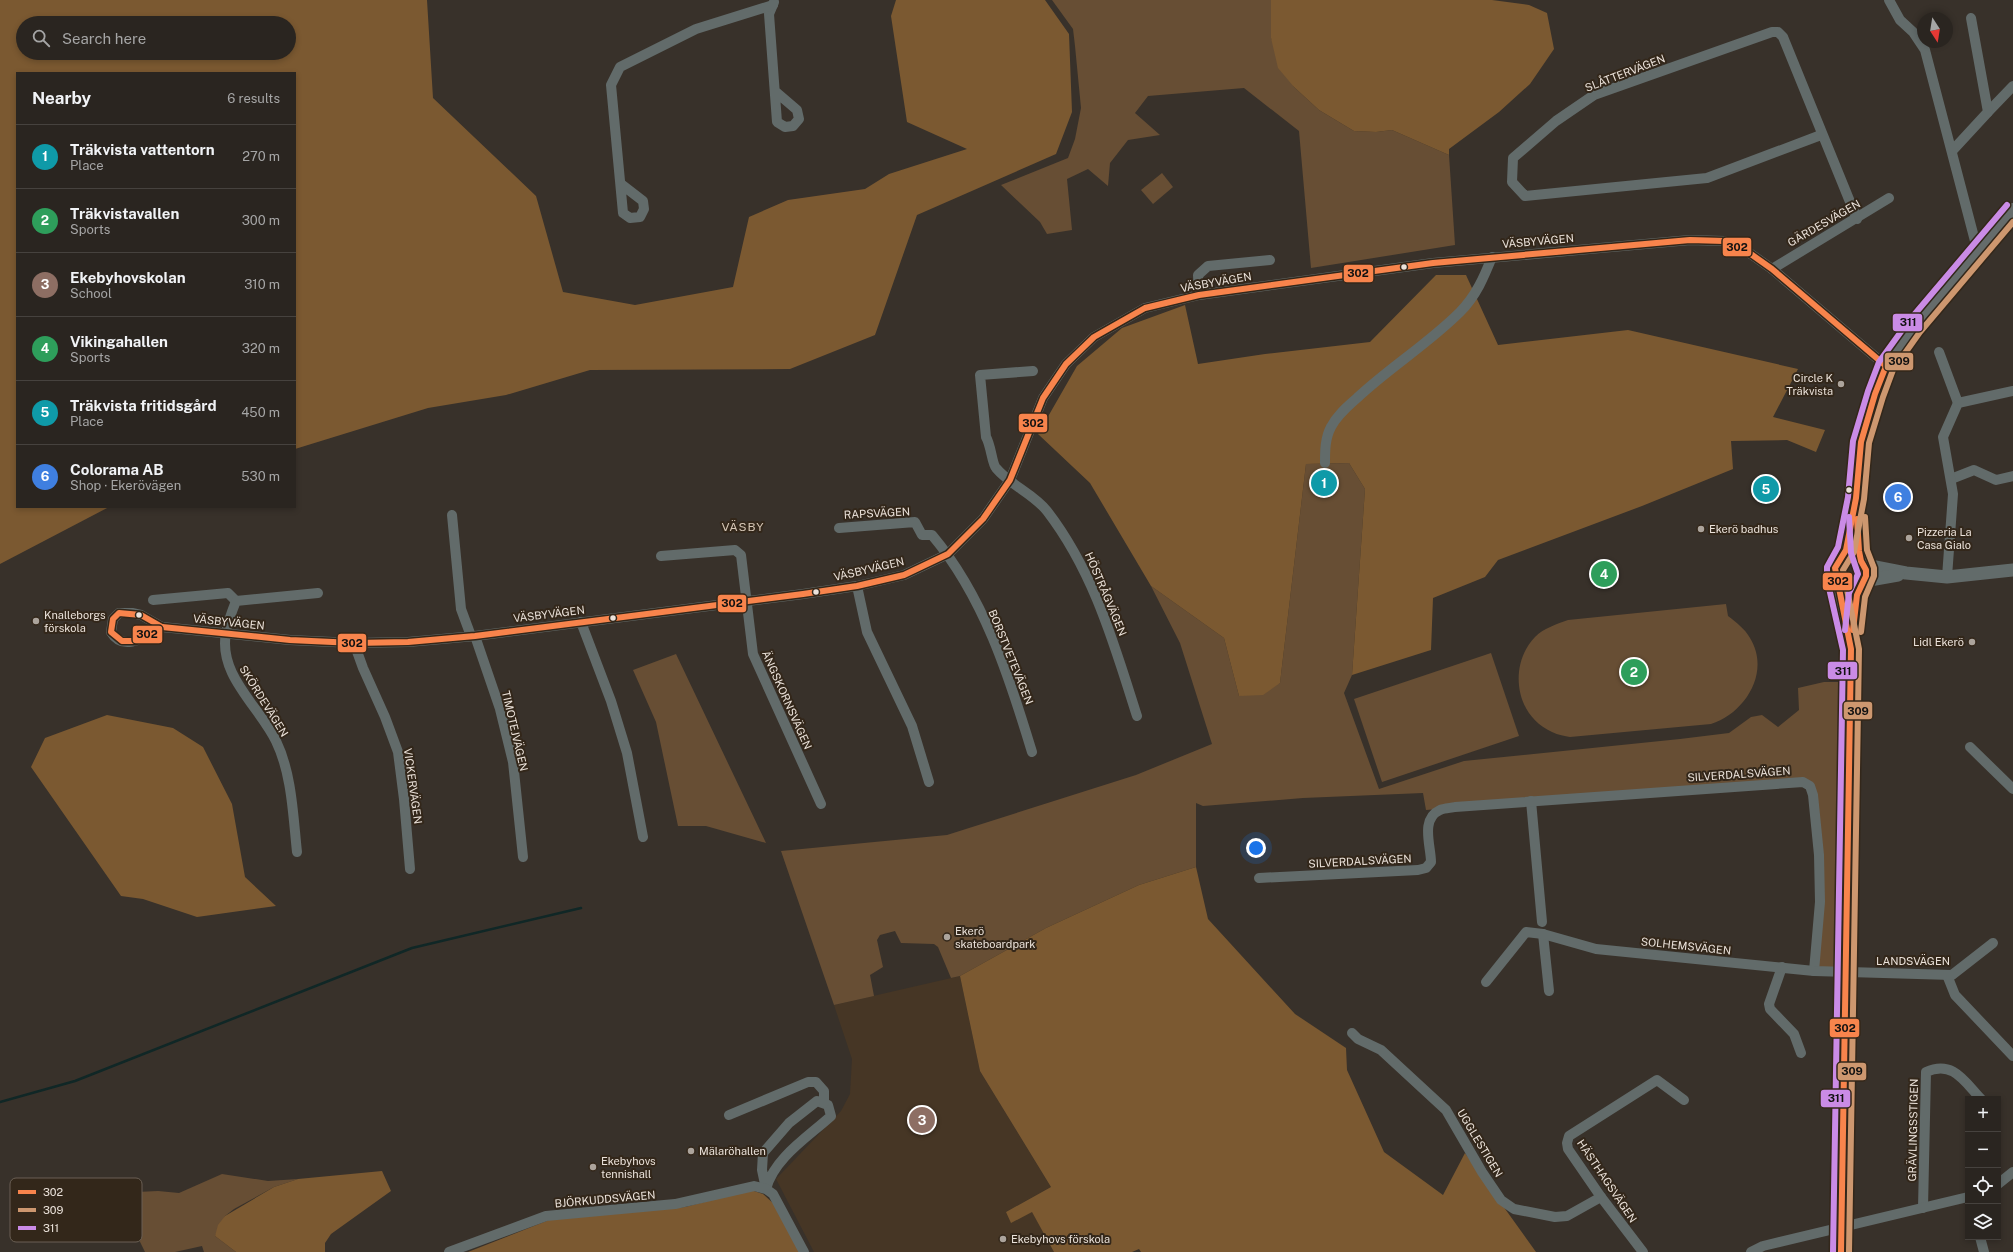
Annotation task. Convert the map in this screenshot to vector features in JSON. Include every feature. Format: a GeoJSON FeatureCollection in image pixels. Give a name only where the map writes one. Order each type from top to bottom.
{"type":"FeatureCollection","features":[{"type":"Feature","properties":{"kind":"main road"},"geometry":{"type":"LineString","coordinates":[[1851,649],[1835,577],[1835,568],[1846,550],[1856,498],[1861,442],[1875,394],[1886,366],[1914,327],[2013,210]]}},
{"type":"Feature","properties":{"kind":"main road"},"geometry":{"type":"LineString","coordinates":[[1841,1252],[1851,649],[1856,603],[1862,583],[1866,576],[1863,563],[1856,498]]}},
{"type":"Feature","properties":{"kind":"main road"},"geometry":{"type":"LineString","coordinates":[[1841,560],[1851,557],[1863,563]]}},
{"type":"Feature","properties":{"kind":"main road"},"geometry":{"type":"LineString","coordinates":[[1837,582],[1849,589],[1862,583]]}},
{"type":"Feature","properties":{"kind":"street"},"geometry":{"type":"LineString","coordinates":[[1889,0],[1900,20],[1913,32],[1925,50],[1975,241],[1982,248]]}},
{"type":"Feature","properties":{"kind":"street"},"geometry":{"type":"LineString","coordinates":[[774,3],[769,14],[776,92]]}},
{"type":"Feature","properties":{"kind":"street"},"geometry":{"type":"LineString","coordinates":[[621,184],[611,85],[620,67],[696,30],[774,3]]}},
{"type":"Feature","properties":{"kind":"street"},"geometry":{"type":"LineString","coordinates":[[1971,18],[1988,112]]}},
{"type":"Feature","properties":{"kind":"street","name":"SLÅTTERVÄGEN"},"geometry":{"type":"LineString","coordinates":[[1821,135],[1707,178],[1525,196],[1512,182],[1513,158],[1556,121],[1594,95],[1772,32],[1778,32],[1783,37],[1821,135],[1856,219]]}},
{"type":"Feature","properties":{"kind":"street"},"geometry":{"type":"LineString","coordinates":[[1952,151],[2013,86]]}},
{"type":"Feature","properties":{"kind":"street","name":"GÄRDESVÄGEN"},"geometry":{"type":"LineString","coordinates":[[1772,268],[1889,198]]}},
{"type":"Feature","properties":{"kind":"street","name":"VÄSBYVÄGEN"},"geometry":{"type":"LineString","coordinates":[[162,627],[136,642],[124,642],[115,639],[111,632],[113,619],[119,613],[132,613],[141,615],[162,627],[290,640],[354,643],[408,642],[473,636],[746,601],[857,586],[904,575],[948,554],[983,519],[1010,480],[1043,398],[1066,364],[1094,337],[1145,308],[1199,295],[1357,272],[1492,257],[1690,240],[1724,241],[1748,252],[1772,268],[1886,366]]}},
{"type":"Feature","properties":{"kind":"street"},"geometry":{"type":"LineString","coordinates":[[1326,463],[1326,447],[1331,428],[1343,411],[1373,382],[1413,352],[1461,312],[1480,286],[1492,257]]}},
{"type":"Feature","properties":{"kind":"street"},"geometry":{"type":"LineString","coordinates":[[1199,295],[1198,275],[1208,266],[1270,260]]}},
{"type":"Feature","properties":{"kind":"street"},"geometry":{"type":"LineString","coordinates":[[1939,352],[1958,403],[1943,437],[1953,494],[1947,577]]}},
{"type":"Feature","properties":{"kind":"street","name":"HÖSTRÅGVÄGEN"},"geometry":{"type":"LineString","coordinates":[[1032,370],[980,375],[986,437],[990,445],[995,468],[1047,510],[1080,561],[1108,623],[1137,716]]}},
{"type":"Feature","properties":{"kind":"street"},"geometry":{"type":"LineString","coordinates":[[1958,403],[2013,391]]}},
{"type":"Feature","properties":{"kind":"street"},"geometry":{"type":"LineString","coordinates":[[1951,479],[1974,470],[1996,480],[2013,476]]}},
{"type":"Feature","properties":{"kind":"street","name":"TIMOTEJVÄGEN"},"geometry":{"type":"LineString","coordinates":[[452,515],[461,609],[473,636],[500,709],[513,762],[523,857]]}},
{"type":"Feature","properties":{"kind":"street","name":"RAPSVÄGEN"},"geometry":{"type":"LineString","coordinates":[[839,528],[915,522],[922,535],[932,535],[948,554]]}},
{"type":"Feature","properties":{"kind":"street","name":"ÄNGSKORNSVÄGEN"},"geometry":{"type":"LineString","coordinates":[[661,556],[735,550],[741,555],[753,654],[821,804]]}},
{"type":"Feature","properties":{"kind":"street","name":"BORSTVETEVÄGEN"},"geometry":{"type":"LineString","coordinates":[[948,554],[986,621],[1013,689],[1032,752]]}},
{"type":"Feature","properties":{"kind":"street"},"geometry":{"type":"LineString","coordinates":[[1863,563],[1906,573],[1947,577],[2013,570]]}},
{"type":"Feature","properties":{"kind":"street"},"geometry":{"type":"LineString","coordinates":[[1862,583],[1906,573]]}},
{"type":"Feature","properties":{"kind":"street"},"geometry":{"type":"LineString","coordinates":[[857,586],[867,632],[912,726],[929,782]]}},
{"type":"Feature","properties":{"kind":"street"},"geometry":{"type":"LineString","coordinates":[[153,600],[228,593],[236,600],[318,593]]}},
{"type":"Feature","properties":{"kind":"street","name":"SKÖRDEVÄGEN"},"geometry":{"type":"LineString","coordinates":[[236,600],[226,633],[225,655],[230,670],[276,741],[288,777],[297,852]]}},
{"type":"Feature","properties":{"kind":"street"},"geometry":{"type":"LineString","coordinates":[[581,622],[611,701],[627,753],[643,837]]}},
{"type":"Feature","properties":{"kind":"street","name":"VICKERVÄGEN"},"geometry":{"type":"LineString","coordinates":[[354,643],[398,752],[410,869]]}},
{"type":"Feature","properties":{"kind":"street"},"geometry":{"type":"LineString","coordinates":[[1970,747],[2013,789]]}},
{"type":"Feature","properties":{"kind":"street","name":"SILVERDALSVÄGEN"},"geometry":{"type":"LineString","coordinates":[[1258,878],[1418,870],[1426,868],[1431,862],[1428,826],[1433,816],[1440,810],[1804,782],[1810,786],[1813,795],[1819,855],[1820,902],[1814,970]]}},
{"type":"Feature","properties":{"kind":"street"},"geometry":{"type":"LineString","coordinates":[[1531,802],[1542,922]]}},
{"type":"Feature","properties":{"kind":"street","name":"SOLHEMSVÄGEN"},"geometry":{"type":"LineString","coordinates":[[1486,982],[1526,932],[1543,934],[1596,949],[1846,972]]}},
{"type":"Feature","properties":{"kind":"street"},"geometry":{"type":"LineString","coordinates":[[1543,934],[1549,991]]}},
{"type":"Feature","properties":{"kind":"street","name":"LANDSVÄGEN"},"geometry":{"type":"LineString","coordinates":[[1846,972],[1952,975],[1993,943]]}},
{"type":"Feature","properties":{"kind":"street"},"geometry":{"type":"LineString","coordinates":[[1782,967],[1770,1004],[1770,1009],[1794,1034],[1801,1053]]}},
{"type":"Feature","properties":{"kind":"street"},"geometry":{"type":"LineString","coordinates":[[1947,975],[1955,995],[2013,1056]]}},
{"type":"Feature","properties":{"kind":"street","name":"UGGLESTIGEN"},"geometry":{"type":"LineString","coordinates":[[1352,1033],[1358,1039],[1381,1050],[1446,1110],[1486,1178],[1501,1200],[1514,1209],[1555,1217],[1567,1216],[1601,1197]]}},
{"type":"Feature","properties":{"kind":"street","name":"GRÄVLINGSSTIGEN"},"geometry":{"type":"LineString","coordinates":[[1923,1208],[1926,1072],[1936,1068],[1953,1070],[1977,1096]]}},
{"type":"Feature","properties":{"kind":"street","name":"HÄSTHAGSVÄGEN"},"geometry":{"type":"LineString","coordinates":[[1643,1252],[1601,1197],[1568,1149],[1567,1143],[1569,1136],[1657,1080],[1684,1100]]}},
{"type":"Feature","properties":{"kind":"street"},"geometry":{"type":"LineString","coordinates":[[729,1115],[808,1082],[816,1082],[824,1091],[824,1103]]}},
{"type":"Feature","properties":{"kind":"street"},"geometry":{"type":"LineString","coordinates":[[766,1189],[769,1177],[781,1161],[831,1116],[828,1105],[817,1100],[789,1123],[762,1153],[762,1170],[766,1189],[773,1194],[778,1202],[804,1252]]}},
{"type":"Feature","properties":{"kind":"street"},"geometry":{"type":"LineString","coordinates":[[2001,1182],[2013,1172]]}},
{"type":"Feature","properties":{"kind":"street","name":"BJÖRKUDDSVÄGEN"},"geometry":{"type":"LineString","coordinates":[[449,1252],[546,1216],[675,1204],[754,1186],[766,1189]]}},
{"type":"Feature","properties":{"kind":"street"},"geometry":{"type":"LineString","coordinates":[[1751,1252],[1842,1227],[1965,1198]]}},
{"type":"Feature","properties":{"kind":"street"},"geometry":{"type":"LineString","coordinates":[[1981,1240],[1984,1252]]}},
{"type":"Feature","properties":{"kind":"shaded area"},"geometry":{"type":"Polygon","coordinates":[[[0,0],[427,0],[433,98],[536,196],[563,292],[635,305],[733,287],[749,217],[788,200],[865,189],[889,174],[967,149],[907,122],[891,16],[896,0],[1045,0],[1069,34],[1072,112],[1056,154],[917,215],[875,335],[790,369],[590,370],[506,395],[428,408],[296,449],[296,72],[16,72],[16,508],[107,508],[0,564],[0,0]]]}},
{"type":"Feature","properties":{"kind":"shaded area"},"geometry":{"type":"Polygon","coordinates":[[[1052,0],[1271,0],[1271,38],[1294,87],[1319,110],[1354,131],[1376,132],[1392,130],[1449,155],[1455,245],[1311,268],[1299,131],[1244,88],[1148,96],[1135,113],[1160,135],[1128,140],[1110,163],[1108,186],[1088,169],[1067,179],[1072,230],[1047,234],[1040,222],[1001,185],[1068,158],[1075,139],[1081,108],[1073,29],[1052,0]]]}},
{"type":"Feature","properties":{"kind":"shaded area"},"geometry":{"type":"Polygon","coordinates":[[[1271,0],[1492,0],[1529,5],[1547,13],[1554,49],[1530,84],[1499,112],[1449,149],[1449,155],[1392,130],[1376,132],[1354,131],[1319,110],[1294,87],[1278,68],[1271,38],[1271,0]]]}},
{"type":"Feature","properties":{"kind":"shaded area"},"geometry":{"type":"Polygon","coordinates":[[[1162,173],[1173,187],[1153,204],[1141,190],[1162,173]]]}},
{"type":"Feature","properties":{"kind":"shaded area"},"geometry":{"type":"Polygon","coordinates":[[[1436,275],[1466,275],[1498,345],[1628,330],[1798,369],[1773,417],[1825,430],[1816,452],[1787,440],[1731,441],[1733,469],[1642,506],[1498,560],[1485,577],[1433,598],[1431,650],[1352,675],[1365,489],[1349,463],[1306,464],[1280,683],[1263,695],[1239,696],[1224,638],[1151,586],[1090,483],[1038,434],[1077,366],[1122,328],[1185,305],[1198,364],[1265,354],[1370,342],[1436,275]]]}},
{"type":"Feature","properties":{"kind":"shaded area"},"geometry":{"type":"Polygon","coordinates":[[[1349,463],[1365,489],[1352,675],[1344,693],[1379,789],[1464,761],[1729,733],[1751,717],[1762,715],[1778,727],[1799,710],[1798,688],[1824,682],[1850,682],[1846,972],[1814,971],[1820,902],[1810,786],[1531,801],[1426,810],[1423,793],[1303,798],[1203,806],[1196,803],[1196,867],[1139,885],[1046,928],[960,976],[951,978],[938,947],[934,944],[901,943],[895,931],[880,935],[877,940],[883,967],[870,975],[874,996],[834,1005],[781,851],[947,835],[1136,775],[1212,744],[1180,643],[1151,586],[1224,638],[1239,696],[1280,683],[1306,464],[1349,463]]]}},
{"type":"Feature","properties":{"kind":"shaded area"},"geometry":{"type":"Polygon","coordinates":[[[1726,604],[1728,616],[1743,629],[1750,638],[1756,651],[1758,664],[1756,677],[1751,690],[1744,701],[1723,719],[1711,724],[1570,737],[1554,733],[1540,724],[1530,714],[1523,702],[1519,675],[1521,661],[1526,648],[1542,631],[1568,620],[1726,604]]]}},
{"type":"Feature","properties":{"kind":"shaded area"},"geometry":{"type":"Polygon","coordinates":[[[1491,653],[1519,736],[1382,782],[1354,699],[1491,653]]]}},
{"type":"Feature","properties":{"kind":"shaded area"},"geometry":{"type":"Polygon","coordinates":[[[676,654],[766,843],[706,826],[678,826],[656,722],[633,670],[676,654]]]}},
{"type":"Feature","properties":{"kind":"shaded area"},"geometry":{"type":"Polygon","coordinates":[[[107,715],[173,728],[203,747],[232,804],[245,877],[276,906],[197,917],[143,899],[121,896],[31,767],[45,738],[107,715]]]}},
{"type":"Feature","properties":{"kind":"shaded area"},"geometry":{"type":"Polygon","coordinates":[[[1196,867],[1208,919],[1295,1014],[1346,1048],[1347,1070],[1384,1152],[1443,1195],[1465,1153],[1536,1252],[1141,1252],[1139,1249],[1132,1252],[1054,1252],[1032,1212],[1011,1223],[1006,1212],[1051,1187],[980,1071],[960,976],[1046,928],[1139,885],[1196,867]]]}},
{"type":"Feature","properties":{"kind":"shaded area"},"geometry":{"type":"Polygon","coordinates":[[[960,976],[980,1071],[1051,1187],[1006,1212],[1032,1211],[1054,1252],[814,1252],[776,1179],[841,1111],[850,1094],[852,1059],[834,1005],[960,976]]]}},
{"type":"Feature","properties":{"kind":"shaded area"},"geometry":{"type":"Polygon","coordinates":[[[382,1171],[391,1191],[331,1234],[325,1243],[325,1252],[236,1252],[215,1236],[218,1225],[225,1216],[274,1187],[298,1179],[382,1171]]]}},
{"type":"Feature","properties":{"kind":"shaded area"},"geometry":{"type":"Polygon","coordinates":[[[222,1174],[268,1181],[298,1179],[274,1187],[234,1209],[225,1216],[215,1236],[236,1252],[204,1252],[202,1246],[175,1252],[145,1252],[140,1242],[142,1242],[142,1192],[158,1191],[179,1193],[222,1174]]]}},
{"type":"Feature","properties":{"kind":"shaded area"},"geometry":{"type":"Polygon","coordinates":[[[751,1190],[763,1194],[774,1204],[800,1252],[468,1252],[549,1220],[685,1207],[751,1190]]]}},
{"type":"Feature","properties":{"kind":"waterway"},"geometry":{"type":"LineString","coordinates":[[0,1102],[75,1081],[412,948],[581,908]]}},
{"type":"Feature","properties":{"kind":"transit line","name":"311"},"geometry":{"type":"LineString","coordinates":[[1833,1252],[1843,650],[1827,579],[1827,567],[1838,547],[1848,497],[1853,441],[1868,391],[1879,362],[1908,322],[2007,205]]}},
{"type":"Feature","properties":{"kind":"transit line","name":"309"},"geometry":{"type":"LineString","coordinates":[[1849,1252],[1859,649],[1843,570],[1854,552],[1864,499],[1869,443],[1893,370],[1920,332],[2013,222]]}},
{"type":"Feature","properties":{"kind":"transit line","name":"302"},"geometry":{"type":"LineString","coordinates":[[162,627],[290,640],[354,643],[408,642],[475,636],[803,594],[857,586],[904,575],[948,554],[983,519],[1010,480],[1043,398],[1066,364],[1094,337],[1145,308],[1199,295],[1433,263],[1690,240],[1724,241],[1748,252],[1772,269],[1886,366]]}},
{"type":"Feature","properties":{"kind":"transit line","name":"302"},"geometry":{"type":"LineString","coordinates":[[1841,1252],[1851,649],[1835,568],[1846,550],[1856,498],[1861,442],[1875,394],[1886,366]]}},
{"type":"Feature","properties":{"kind":"transit line","name":"311"},"geometry":{"type":"LineString","coordinates":[[1845,630],[1849,593],[1858,574],[1851,553],[1849,517]]}},
{"type":"Feature","properties":{"kind":"transit line","name":"309"},"geometry":{"type":"LineString","coordinates":[[1861,632],[1865,597],[1874,576],[1874,568],[1867,550],[1865,517]]}},
{"type":"Feature","properties":{"kind":"transit line","name":"302"},"geometry":{"type":"LineString","coordinates":[[1853,630],[1857,595],[1866,576],[1866,570],[1861,561],[1859,551],[1857,519]]}},
{"type":"Feature","properties":{"kind":"transit line","name":"302"},"geometry":{"type":"LineString","coordinates":[[119,613],[141,615],[162,627],[135,641],[122,641],[111,632],[113,619],[119,613]]}},
{"type":"Feature","properties":{"kind":"place","name":"Circle K Träkvista"},"geometry":{"type":"Point","coordinates":[1841,384]}},
{"type":"Feature","properties":{"kind":"place","name":"Träkvista vattentorn"},"geometry":{"type":"Point","coordinates":[1324,483]}},
{"type":"Feature","properties":{"kind":"place","name":"Träkvista fritidsgård"},"geometry":{"type":"Point","coordinates":[1766,489]}},
{"type":"Feature","properties":{"kind":"place","name":"Colorama AB"},"geometry":{"type":"Point","coordinates":[1898,497]}},
{"type":"Feature","properties":{"kind":"place","name":"Ekerö badhus"},"geometry":{"type":"Point","coordinates":[1701,529]}},
{"type":"Feature","properties":{"kind":"place","name":"Pizzeria La Casa Gialo"},"geometry":{"type":"Point","coordinates":[1909,538]}},
{"type":"Feature","properties":{"kind":"place","name":"Vikingahallen"},"geometry":{"type":"Point","coordinates":[1604,574]}},
{"type":"Feature","properties":{"kind":"place","name":"Knalleborgs förskola"},"geometry":{"type":"Point","coordinates":[36,621]}},
{"type":"Feature","properties":{"kind":"place","name":"Lidl Ekerö"},"geometry":{"type":"Point","coordinates":[1972,642]}},
{"type":"Feature","properties":{"kind":"place","name":"Träkvistavallen"},"geometry":{"type":"Point","coordinates":[1634,672]}},
{"type":"Feature","properties":{"kind":"place","name":"Ekerö skateboardpark"},"geometry":{"type":"Point","coordinates":[947,937]}},
{"type":"Feature","properties":{"kind":"place","name":"Ekebyhovskolan"},"geometry":{"type":"Point","coordinates":[922,1120]}},
{"type":"Feature","properties":{"kind":"place","name":"Mälaröhallen"},"geometry":{"type":"Point","coordinates":[691,1151]}},
{"type":"Feature","properties":{"kind":"place","name":"Ekebyhovs tennishall"},"geometry":{"type":"Point","coordinates":[593,1167]}},
{"type":"Feature","properties":{"kind":"place","name":"Ekebyhovs förskola"},"geometry":{"type":"Point","coordinates":[1003,1239]}},
{"type":"Feature","properties":{"kind":"district","name":"VÄSBY"},"geometry":{"type":"Point","coordinates":[743,527]}}]}
